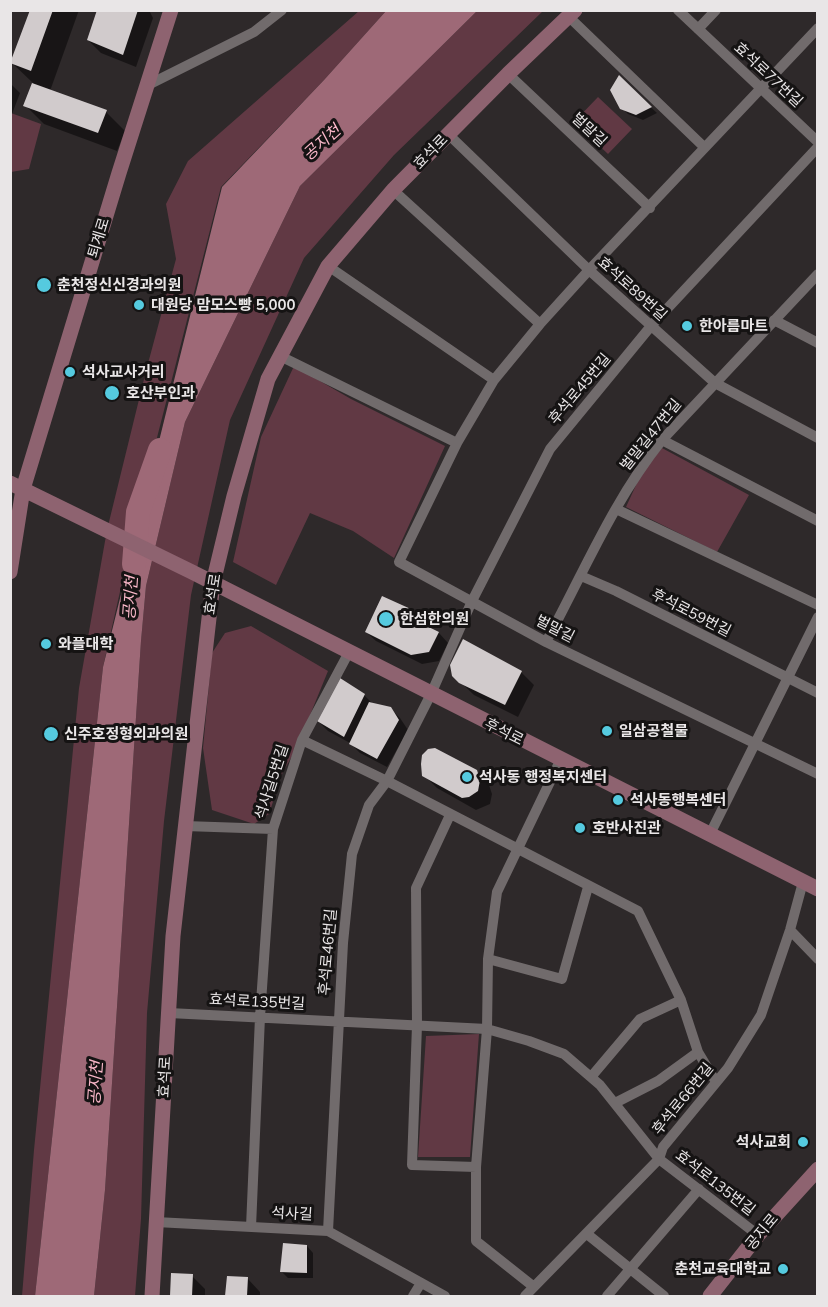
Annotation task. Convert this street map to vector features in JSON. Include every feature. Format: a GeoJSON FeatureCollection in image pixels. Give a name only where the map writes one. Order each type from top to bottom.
{"type":"FeatureCollection","features":[{"type":"Feature","properties":{"kind":"street","name":"퇴계로"},"geometry":{"type":"LineString","coordinates":[[10,572],[17,486],[171,10]]}},
{"type":"Feature","properties":{"kind":"street"},"geometry":{"type":"LineString","coordinates":[[148,85],[254,32],[282,10]]}},
{"type":"Feature","properties":{"kind":"street","name":"효석로77번길"},"geometry":{"type":"LineString","coordinates":[[678,10],[818,142]]}},
{"type":"Feature","properties":{"kind":"street"},"geometry":{"type":"LineString","coordinates":[[698,29],[716,10]]}},
{"type":"Feature","properties":{"kind":"street"},"geometry":{"type":"LineString","coordinates":[[572,14],[704,147]]}},
{"type":"Feature","properties":{"kind":"street","name":"효석로"},"geometry":{"type":"LineString","coordinates":[[152,1296],[173,936],[213,583],[234,496],[268,379],[328,266],[393,190],[508,74],[572,14]]}},
{"type":"Feature","properties":{"kind":"street","name":"벌말길"},"geometry":{"type":"LineString","coordinates":[[818,28],[589,270],[494,380],[457,443],[399,562],[546,642],[818,774]]}},
{"type":"Feature","properties":{"kind":"street","name":"벌말길"},"geometry":{"type":"LineString","coordinates":[[508,74],[650,208]]}},
{"type":"Feature","properties":{"kind":"street","name":"효석로89번길"},"geometry":{"type":"LineString","coordinates":[[448,134],[589,270],[715,383],[818,438]]}},
{"type":"Feature","properties":{"kind":"street","name":"후석로45번길"},"geometry":{"type":"LineString","coordinates":[[431,694],[472,601],[550,448],[651,326],[818,147]]}},
{"type":"Feature","properties":{"kind":"street"},"geometry":{"type":"LineString","coordinates":[[393,190],[540,324]]}},
{"type":"Feature","properties":{"kind":"street"},"geometry":{"type":"LineString","coordinates":[[328,266],[494,380]]}},
{"type":"Feature","properties":{"kind":"street","name":"벌말길47번길"},"geometry":{"type":"LineString","coordinates":[[546,642],[616,509],[643,464],[662,440],[818,274]]}},
{"type":"Feature","properties":{"kind":"street"},"geometry":{"type":"LineString","coordinates":[[774,320],[818,343]]}},
{"type":"Feature","properties":{"kind":"street"},"geometry":{"type":"LineString","coordinates":[[280,356],[457,443]]}},
{"type":"Feature","properties":{"kind":"street"},"geometry":{"type":"LineString","coordinates":[[662,440],[818,521]]}},
{"type":"Feature","properties":{"kind":"street","name":"후석로"},"geometry":{"type":"LineString","coordinates":[[17,486],[192,572],[560,761],[818,890]]}},
{"type":"Feature","properties":{"kind":"street"},"geometry":{"type":"LineString","coordinates":[[616,509],[818,605]]}},
{"type":"Feature","properties":{"kind":"street","name":"후석로59번길"},"geometry":{"type":"LineString","coordinates":[[581,576],[818,693]]}},
{"type":"Feature","properties":{"kind":"street"},"geometry":{"type":"LineString","coordinates":[[708,836],[818,618]]}},
{"type":"Feature","properties":{"kind":"street"},"geometry":{"type":"LineString","coordinates":[[302,740],[349,652]]}},
{"type":"Feature","properties":{"kind":"street","name":"후석로46번길"},"geometry":{"type":"LineString","coordinates":[[328,1231],[343,942],[352,854],[369,805],[387,781],[431,694]]}},
{"type":"Feature","properties":{"kind":"street","name":"석사길5번길"},"geometry":{"type":"LineString","coordinates":[[251,1227],[260,1017],[273,829],[302,740],[387,781],[638,911],[681,1000],[698,1052],[716,1082]]}},
{"type":"Feature","properties":{"kind":"street"},"geometry":{"type":"LineString","coordinates":[[534,1287],[476,1241],[476,1167],[488,1029],[488,959],[497,892],[560,761]]}},
{"type":"Feature","properties":{"kind":"street"},"geometry":{"type":"LineString","coordinates":[[450,815],[416,888],[417,1025],[412,1165],[476,1167]]}},
{"type":"Feature","properties":{"kind":"street"},"geometry":{"type":"LineString","coordinates":[[185,826],[273,829]]}},
{"type":"Feature","properties":{"kind":"street","name":"후석로66번길"},"geometry":{"type":"LineString","coordinates":[[525,1296],[659,1159],[663,1147],[728,1068],[761,1015],[790,930],[803,882]]}},
{"type":"Feature","properties":{"kind":"street"},"geometry":{"type":"LineString","coordinates":[[488,959],[562,979],[588,887]]}},
{"type":"Feature","properties":{"kind":"street"},"geometry":{"type":"LineString","coordinates":[[790,930],[818,959]]}},
{"type":"Feature","properties":{"kind":"street"},"geometry":{"type":"LineString","coordinates":[[591,1077],[639,1019],[681,1000]]}},
{"type":"Feature","properties":{"kind":"street","name":"효석로135번길"},"geometry":{"type":"LineString","coordinates":[[169,1013],[488,1029],[564,1054],[600,1085],[659,1159],[758,1235]]}},
{"type":"Feature","properties":{"kind":"street"},"geometry":{"type":"LineString","coordinates":[[615,1103],[658,1080],[698,1052]]}},
{"type":"Feature","properties":{"kind":"street","name":"공지로"},"geometry":{"type":"LineString","coordinates":[[710,1296],[758,1235],[818,1169]]}},
{"type":"Feature","properties":{"kind":"street"},"geometry":{"type":"LineString","coordinates":[[607,1296],[699,1189]]}},
{"type":"Feature","properties":{"kind":"street","name":"석사길"},"geometry":{"type":"LineString","coordinates":[[156,1222],[328,1231],[445,1296]]}},
{"type":"Feature","properties":{"kind":"street"},"geometry":{"type":"LineString","coordinates":[[586,1234],[664,1296]]}},
{"type":"Feature","properties":{"kind":"street"},"geometry":{"type":"LineString","coordinates":[[413,1296],[421,1283]]}},
{"type":"Feature","properties":{"kind":"shaded area"},"geometry":{"type":"Polygon","coordinates":[[[359,11],[386,11],[324,80],[221,187],[138,512],[103,667],[35,1296],[22,1296],[79,688],[107,530],[176,259],[166,204],[188,161],[359,11]]]}},
{"type":"Feature","properties":{"kind":"shaded area"},"geometry":{"type":"Polygon","coordinates":[[[477,11],[543,11],[394,155],[304,258],[230,420],[191,595],[164,821],[147,1013],[141,1219],[135,1296],[94,1296],[105,1190],[146,586],[185,422],[300,186],[477,11]]]}},
{"type":"Feature","properties":{"kind":"shaded area"},"geometry":{"type":"Polygon","coordinates":[[[598,97],[632,129],[608,154],[574,122],[598,97]]]}},
{"type":"Feature","properties":{"kind":"shaded area"},"geometry":{"type":"Polygon","coordinates":[[[11,113],[41,124],[29,169],[11,172],[11,113]]]}},
{"type":"Feature","properties":{"kind":"shaded area"},"geometry":{"type":"Polygon","coordinates":[[[294,366],[351,399],[445,446],[394,558],[353,531],[310,513],[276,585],[233,562],[261,437],[294,366]]]}},
{"type":"Feature","properties":{"kind":"shaded area"},"geometry":{"type":"Polygon","coordinates":[[[662,448],[749,495],[717,552],[626,507],[642,472],[662,448]]]}},
{"type":"Feature","properties":{"kind":"shaded area"},"geometry":{"type":"Polygon","coordinates":[[[251,626],[328,671],[297,747],[282,774],[269,814],[254,824],[212,810],[203,748],[212,653],[225,633],[251,626]]]}},
{"type":"Feature","properties":{"kind":"shaded area"},"geometry":{"type":"Polygon","coordinates":[[[479,1034],[470,1157],[418,1157],[426,1036],[479,1034]]]}},
{"type":"Feature","properties":{"kind":"water"},"geometry":{"type":"Polygon","coordinates":[[[386,11],[477,11],[300,186],[185,422],[146,586],[105,1190],[94,1296],[35,1296],[103,667],[222,187],[386,11]]]}},
{"type":"Feature","properties":{"kind":"building"},"geometry":{"type":"Polygon","coordinates":[[[30,10],[53,10],[31,71],[10,63],[30,10]]]}},
{"type":"Feature","properties":{"kind":"building"},"geometry":{"type":"Polygon","coordinates":[[[97,10],[138,10],[123,55],[87,40],[97,10]]]}},
{"type":"Feature","properties":{"kind":"building"},"geometry":{"type":"Polygon","coordinates":[[[619,75],[652,107],[636,115],[620,109],[610,90],[619,75]]]}},
{"type":"Feature","properties":{"kind":"building"},"geometry":{"type":"Polygon","coordinates":[[[32,83],[107,110],[98,133],[23,106],[32,83]]]}},
{"type":"Feature","properties":{"kind":"building"},"geometry":{"type":"Polygon","coordinates":[[[382,596],[413,610],[410,618],[439,632],[429,652],[411,655],[365,632],[382,596]]]}},
{"type":"Feature","properties":{"kind":"building"},"geometry":{"type":"Polygon","coordinates":[[[463,639],[522,671],[505,705],[459,683],[452,676],[450,665],[463,639]]]}},
{"type":"Feature","properties":{"kind":"building"},"geometry":{"type":"Polygon","coordinates":[[[340,678],[365,694],[344,737],[317,721],[340,678]]]}},
{"type":"Feature","properties":{"kind":"building"},"geometry":{"type":"Polygon","coordinates":[[[369,702],[391,707],[399,720],[377,759],[349,744],[369,702]]]}},
{"type":"Feature","properties":{"kind":"building"},"geometry":{"type":"Polygon","coordinates":[[[435,748],[477,770],[480,780],[478,791],[469,797],[462,798],[422,776],[422,755],[428,749],[435,748]]]}},
{"type":"Feature","properties":{"kind":"building"},"geometry":{"type":"Polygon","coordinates":[[[283,1243],[307,1245],[307,1273],[280,1272],[283,1243]]]}},
{"type":"Feature","properties":{"kind":"building"},"geometry":{"type":"Polygon","coordinates":[[[171,1273],[193,1274],[192,1296],[170,1296],[171,1273]]]}},
{"type":"Feature","properties":{"kind":"building"},"geometry":{"type":"Polygon","coordinates":[[[227,1276],[248,1277],[247,1296],[225,1296],[227,1276]]]}},
{"type":"Feature","properties":{"kind":"waterway","name":"공지천"},"geometry":{"type":"LineString","coordinates":[[134,564],[138,512],[160,450]]}},
{"type":"Feature","properties":{"kind":"place","name":"춘천정신신경과의원"},"geometry":{"type":"Point","coordinates":[44,285]}},
{"type":"Feature","properties":{"kind":"place","name":"대원당 맘모스빵 5,000"},"geometry":{"type":"Point","coordinates":[139,305]}},
{"type":"Feature","properties":{"kind":"place","name":"한아름마트"},"geometry":{"type":"Point","coordinates":[687,326]}},
{"type":"Feature","properties":{"kind":"place","name":"석사교사거리"},"geometry":{"type":"Point","coordinates":[70,372]}},
{"type":"Feature","properties":{"kind":"place","name":"호산부인과"},"geometry":{"type":"Point","coordinates":[112,393]}},
{"type":"Feature","properties":{"kind":"place","name":"한섬한의원"},"geometry":{"type":"Point","coordinates":[386,619]}},
{"type":"Feature","properties":{"kind":"place","name":"와플대학"},"geometry":{"type":"Point","coordinates":[46,644]}},
{"type":"Feature","properties":{"kind":"place","name":"일삼공철물"},"geometry":{"type":"Point","coordinates":[607,731]}},
{"type":"Feature","properties":{"kind":"place","name":"신주호정형외과의원"},"geometry":{"type":"Point","coordinates":[51,734]}},
{"type":"Feature","properties":{"kind":"place","name":"석사동 행정복지센터"},"geometry":{"type":"Point","coordinates":[467,777]}},
{"type":"Feature","properties":{"kind":"place","name":"석사동행복센터"},"geometry":{"type":"Point","coordinates":[618,800]}},
{"type":"Feature","properties":{"kind":"place","name":"호반사진관"},"geometry":{"type":"Point","coordinates":[580,828]}},
{"type":"Feature","properties":{"kind":"place","name":"석사교회"},"geometry":{"type":"Point","coordinates":[803,1142]}},
{"type":"Feature","properties":{"kind":"place","name":"춘천교육대학교"},"geometry":{"type":"Point","coordinates":[783,1269]}}]}
